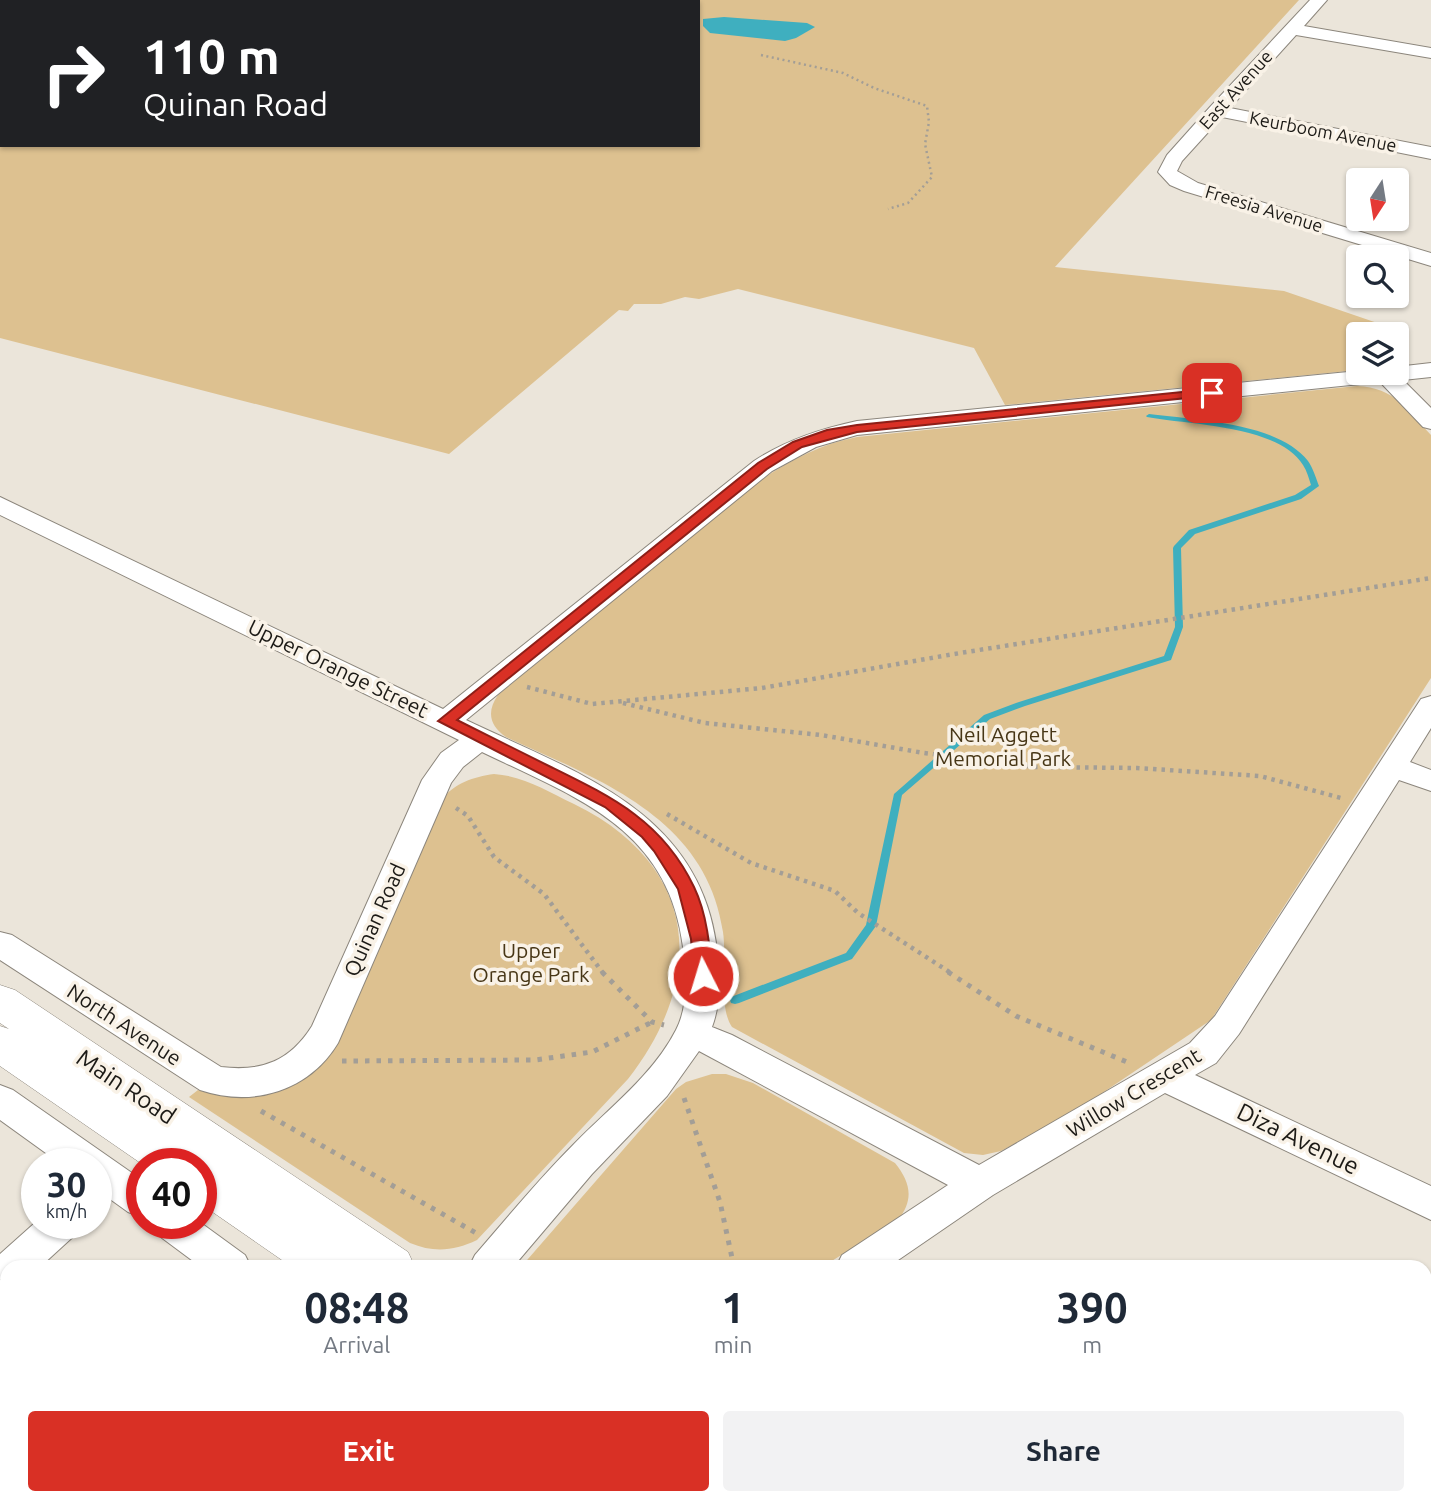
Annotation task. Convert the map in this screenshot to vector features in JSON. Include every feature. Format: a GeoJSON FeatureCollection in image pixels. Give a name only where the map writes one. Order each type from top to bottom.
{"type":"FeatureCollection","features":[{"type":"Feature","properties":{"kind":"main road","name":"Main Road"},"geometry":{"type":"LineString","coordinates":[[0,1001],[381,1260]]}},
{"type":"Feature","properties":{"kind":"main road","name":"Main Road"},"geometry":{"type":"LineString","coordinates":[[0,1043],[154,1148]]}},
{"type":"Feature","properties":{"kind":"main road"},"geometry":{"type":"LineString","coordinates":[[217,1190],[321,1260]]}},
{"type":"Feature","properties":{"kind":"street","name":"East Avenue"},"geometry":{"type":"LineString","coordinates":[[1177,181],[1169,175],[1168,166],[1319,0]]}},
{"type":"Feature","properties":{"kind":"street"},"geometry":{"type":"LineString","coordinates":[[1292,29],[1431,53]]}},
{"type":"Feature","properties":{"kind":"street","name":"Keurboom Avenue"},"geometry":{"type":"LineString","coordinates":[[1216,111],[1431,153]]}},
{"type":"Feature","properties":{"kind":"street","name":"Freesia Avenue"},"geometry":{"type":"LineString","coordinates":[[1177,181],[1431,260]]}},
{"type":"Feature","properties":{"kind":"street"},"geometry":{"type":"LineString","coordinates":[[1409,372],[1431,370]]}},
{"type":"Feature","properties":{"kind":"street"},"geometry":{"type":"LineString","coordinates":[[446,721],[763,466],[784,451],[814,438],[857,428],[1346,378]]}},
{"type":"Feature","properties":{"kind":"street"},"geometry":{"type":"LineString","coordinates":[[1396,385],[1431,422]]}},
{"type":"Feature","properties":{"kind":"street","name":"Upper Orange Street"},"geometry":{"type":"LineString","coordinates":[[0,505],[587,791],[624,813],[660,847],[686,888],[700,939],[703,995],[692,1034],[682,1051],[656,1082],[579,1163],[496,1258]]}},
{"type":"Feature","properties":{"kind":"street","name":"Willow Crescent"},"geometry":{"type":"LineString","coordinates":[[866,1260],[980,1184],[1203,1053],[1227,1025],[1325,874],[1365,804],[1431,705]]}},
{"type":"Feature","properties":{"kind":"street","name":"Quinan Road"},"geometry":{"type":"LineString","coordinates":[[245,1084],[281,1076],[299,1066],[313,1053],[326,1031],[432,792],[452,760],[479,739]]}},
{"type":"Feature","properties":{"kind":"street"},"geometry":{"type":"LineString","coordinates":[[1392,766],[1431,781]]}},
{"type":"Feature","properties":{"kind":"street","name":"North Avenue"},"geometry":{"type":"LineString","coordinates":[[0,944],[192,1069],[213,1080],[245,1084]]}},
{"type":"Feature","properties":{"kind":"street"},"geometry":{"type":"LineString","coordinates":[[692,1034],[720,1045],[980,1184]]}},
{"type":"Feature","properties":{"kind":"street","name":"Diza Avenue"},"geometry":{"type":"LineString","coordinates":[[1164,1076],[1431,1204]]}},
{"type":"Feature","properties":{"kind":"street"},"geometry":{"type":"LineString","coordinates":[[0,1100],[63,1148]]}},
{"type":"Feature","properties":{"kind":"street"},"geometry":{"type":"LineString","coordinates":[[21,1260],[44,1239]]}},
{"type":"Feature","properties":{"kind":"street"},"geometry":{"type":"LineString","coordinates":[[193,1239],[222,1260]]}},
{"type":"Feature","properties":{"kind":"path"},"geometry":{"type":"LineString","coordinates":[[761,55],[843,73],[874,88],[927,106],[929,122],[925,144],[932,177],[908,203],[896,209],[888,209]]}},
{"type":"Feature","properties":{"kind":"path"},"geometry":{"type":"LineString","coordinates":[[494,682],[521,685],[592,704],[762,688],[954,654],[1431,578]]}},
{"type":"Feature","properties":{"kind":"path"},"geometry":{"type":"LineString","coordinates":[[618,702],[705,723],[821,735],[924,753],[1035,767],[1137,768],[1260,776],[1365,804]]}},
{"type":"Feature","properties":{"kind":"path"},"geometry":{"type":"LineString","coordinates":[[432,792],[468,816],[494,857],[544,894],[600,970],[652,1022],[692,1034]]}},
{"type":"Feature","properties":{"kind":"path"},"geometry":{"type":"LineString","coordinates":[[624,813],[645,803],[751,863],[835,891],[858,913],[1016,1016],[1164,1076]]}},
{"type":"Feature","properties":{"kind":"path"},"geometry":{"type":"LineString","coordinates":[[299,1066],[332,1061],[535,1060],[592,1052],[652,1022]]}},
{"type":"Feature","properties":{"kind":"path"},"geometry":{"type":"LineString","coordinates":[[656,1082],[683,1094],[719,1188],[733,1260]]}},
{"type":"Feature","properties":{"kind":"path"},"geometry":{"type":"LineString","coordinates":[[245,1084],[250,1104],[496,1258]]}},
{"type":"Feature","properties":{"kind":"green space"},"geometry":{"type":"Polygon","coordinates":[[[700,0],[1299,0],[1055,267],[1284,291],[1374,322],[1346,322],[1346,371],[1005,405],[974,348],[738,289],[699,299],[685,297],[661,304],[634,304],[628,311],[619,310],[449,454],[0,338],[0,147],[700,147],[700,0]]]}},
{"type":"Feature","properties":{"kind":"green space","name":"Neil Aggett Memorial Park"},"geometry":{"type":"Polygon","coordinates":[[[1357,386],[1391,396],[1431,435],[1431,678],[1211,1020],[1074,1112],[1001,1151],[983,1155],[964,1153],[732,1027],[725,1008],[723,932],[713,892],[695,859],[671,831],[643,807],[577,769],[506,737],[496,728],[491,718],[492,707],[498,695],[725,507],[774,471],[828,445],[857,437],[1357,386]]]}},
{"type":"Feature","properties":{"kind":"green space","name":"Upper Orange Park"},"geometry":{"type":"Polygon","coordinates":[[[494,774],[525,781],[574,804],[615,829],[646,858],[666,890],[678,925],[679,962],[671,1001],[654,1040],[628,1079],[477,1240],[460,1247],[427,1248],[410,1243],[189,1097],[198,1090],[236,1097],[272,1092],[305,1077],[320,1065],[333,1051],[441,800],[452,789],[465,782],[494,774]]]}},
{"type":"Feature","properties":{"kind":"green space"},"geometry":{"type":"Polygon","coordinates":[[[712,1074],[726,1074],[753,1083],[895,1163],[909,1191],[903,1213],[898,1220],[833,1260],[527,1260],[676,1089],[686,1082],[712,1074]]]}},
{"type":"Feature","properties":{"kind":"water"},"geometry":{"type":"Polygon","coordinates":[[[724,17],[807,23],[815,27],[785,41],[710,33],[703,26],[703,19],[724,17]]]}},
{"type":"Feature","properties":{"kind":"waterway"},"geometry":{"type":"LineString","coordinates":[[735,1000],[849,956],[871,926],[898,794],[987,717],[1168,658],[1179,627],[1177,548],[1192,532],[1298,497],[1315,486],[1304,461],[1291,449],[1273,439],[1232,427],[1149,416]]}},
{"type":"Feature","properties":{"kind":"route"},"geometry":{"type":"LineString","coordinates":[[703,976],[700,939],[686,888],[648,832],[610,803],[446,721],[709,508],[763,466],[797,445],[831,433],[857,428],[1212,393]]}}]}
